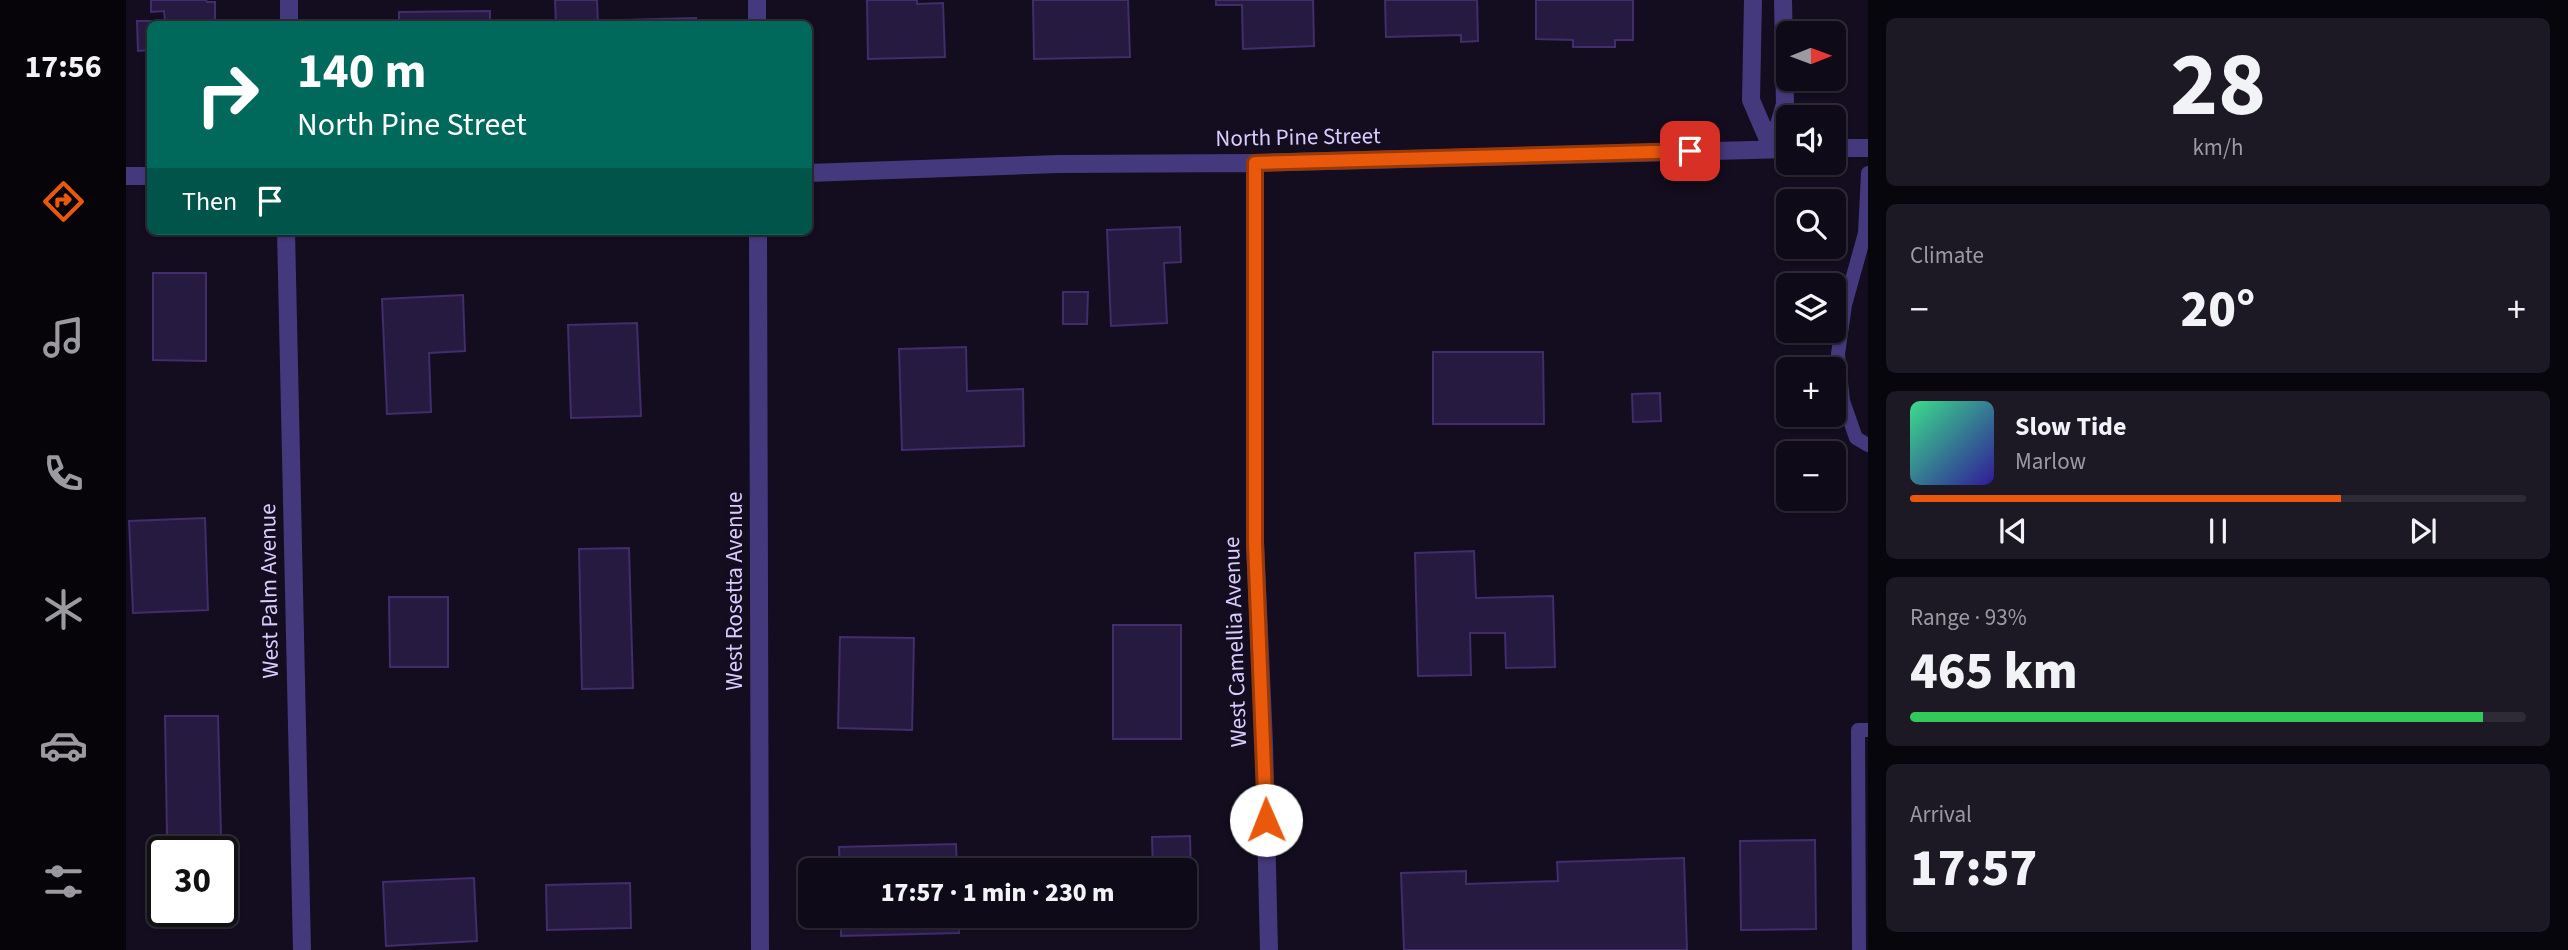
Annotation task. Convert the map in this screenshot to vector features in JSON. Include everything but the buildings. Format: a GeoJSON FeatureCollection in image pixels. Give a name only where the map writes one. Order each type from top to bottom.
{"type":"FeatureCollection","features":[{"type":"Feature","properties":{"kind":"street"},"geometry":{"type":"LineString","coordinates":[[289,0],[289,21]]}},
{"type":"Feature","properties":{"kind":"street"},"geometry":{"type":"LineString","coordinates":[[757,0],[757,21]]}},
{"type":"Feature","properties":{"kind":"street"},"geometry":{"type":"LineString","coordinates":[[1753,0],[1751,100],[1776,142]]}},
{"type":"Feature","properties":{"kind":"street"},"geometry":{"type":"LineString","coordinates":[[1783,0],[1785,105]]}},
{"type":"Feature","properties":{"kind":"street"},"geometry":{"type":"LineString","coordinates":[[1846,148],[1868,148]]}},
{"type":"Feature","properties":{"kind":"street","name":"North Pine Street"},"geometry":{"type":"LineString","coordinates":[[812,173],[1058,164],[1255,163],[1776,149]]}},
{"type":"Feature","properties":{"kind":"street","name":"West Camellia Avenue"},"geometry":{"type":"LineString","coordinates":[[1255,163],[1255,542],[1264,743],[1269,950]]}},
{"type":"Feature","properties":{"kind":"street"},"geometry":{"type":"LineString","coordinates":[[126,176],[147,176]]}},
{"type":"Feature","properties":{"kind":"street","name":"West Palm Avenue"},"geometry":{"type":"LineString","coordinates":[[286,235],[302,950]]}},
{"type":"Feature","properties":{"kind":"street","name":"West Rosetta Avenue"},"geometry":{"type":"LineString","coordinates":[[758,235],[760,950]]}},
{"type":"Feature","properties":{"kind":"lane"},"geometry":{"type":"LineString","coordinates":[[1868,173],[1864,258],[1845,305],[1838,354],[1843,401],[1856,438],[1868,445]]}},
{"type":"Feature","properties":{"kind":"lane"},"geometry":{"type":"LineString","coordinates":[[1858,950],[1858,730],[1868,730]]}},
{"type":"Feature","properties":{"kind":"route"},"geometry":{"type":"LineString","coordinates":[[1266,820],[1255,542],[1255,163],[1690,151]]}}]}
